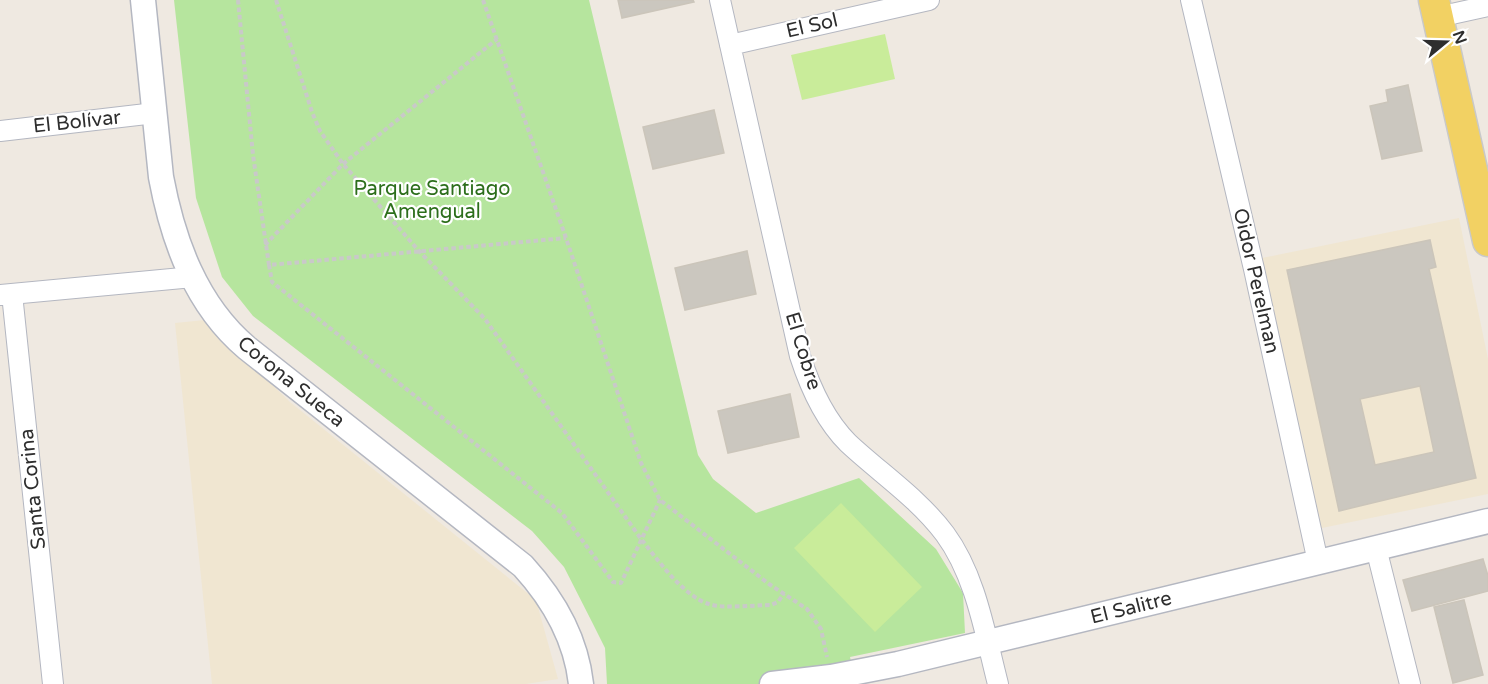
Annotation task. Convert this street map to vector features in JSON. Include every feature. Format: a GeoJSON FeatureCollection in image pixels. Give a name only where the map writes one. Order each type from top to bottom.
{"type":"FeatureCollection","features":[{"type":"Feature","properties":{"kind":"main road"},"geometry":{"type":"LineString","coordinates":[[1436,9],[1488,241]]}},
{"type":"Feature","properties":{"kind":"street","name":"Corona Sueca"},"geometry":{"type":"LineString","coordinates":[[143,0],[166,203],[174,234],[206,300],[235,338],[523,566],[548,596],[561,618],[573,650],[581,684]]}},
{"type":"Feature","properties":{"kind":"street","name":"El Cobre"},"geometry":{"type":"LineString","coordinates":[[720,0],[795,336],[806,376],[824,411],[847,442],[920,507],[946,535],[972,587],[998,684]]}},
{"type":"Feature","properties":{"kind":"street","name":"El Sol"},"geometry":{"type":"LineString","coordinates":[[730,45],[929,0]]}},
{"type":"Feature","properties":{"kind":"street","name":"Oidor Perelman"},"geometry":{"type":"LineString","coordinates":[[1191,0],[1254,269],[1318,562]]}},
{"type":"Feature","properties":{"kind":"street"},"geometry":{"type":"LineString","coordinates":[[1436,9],[1488,6]]}},
{"type":"Feature","properties":{"kind":"street","name":"El Bolívar"},"geometry":{"type":"LineString","coordinates":[[0,130],[155,113]]}},
{"type":"Feature","properties":{"kind":"street"},"geometry":{"type":"LineString","coordinates":[[6,295],[193,277]]}},
{"type":"Feature","properties":{"kind":"street","name":"Santa Corina"},"geometry":{"type":"LineString","coordinates":[[6,295],[53,684]]}},
{"type":"Feature","properties":{"kind":"street","name":"El Salitre"},"geometry":{"type":"LineString","coordinates":[[772,684],[888,667],[1488,520]]}},
{"type":"Feature","properties":{"kind":"street"},"geometry":{"type":"LineString","coordinates":[[1376,548],[1410,684]]}},
{"type":"Feature","properties":{"kind":"path"},"geometry":{"type":"LineString","coordinates":[[238,0],[253,155],[272,282],[562,513],[613,582],[621,583],[660,500]]}},
{"type":"Feature","properties":{"kind":"path"},"geometry":{"type":"LineString","coordinates":[[276,0],[312,112],[321,131],[343,164],[419,251],[486,319],[641,539],[686,589],[697,599],[711,605],[771,605],[778,602],[784,593]]}},
{"type":"Feature","properties":{"kind":"path"},"geometry":{"type":"LineString","coordinates":[[483,0],[642,464],[660,500],[769,584],[807,609],[821,629],[831,677]]}},
{"type":"Feature","properties":{"kind":"path"},"geometry":{"type":"LineString","coordinates":[[265,245],[343,164],[497,39]]}},
{"type":"Feature","properties":{"kind":"path"},"geometry":{"type":"LineString","coordinates":[[269,266],[566,238]]}},
{"type":"Feature","properties":{"kind":"shaded area"},"geometry":{"type":"Polygon","coordinates":[[[1459,218],[1488,359],[1488,494],[1317,529],[1262,258],[1459,218]]]}},
{"type":"Feature","properties":{"kind":"shaded area"},"geometry":{"type":"Polygon","coordinates":[[[205,320],[290,402],[536,600],[558,679],[526,684],[212,684],[175,323],[205,320]]]}},
{"type":"Feature","properties":{"kind":"green space","name":"Parque Santiago Amengual"},"geometry":{"type":"Polygon","coordinates":[[[174,0],[589,0],[698,455],[713,479],[756,513],[859,478],[936,549],[963,593],[965,633],[850,657],[856,684],[607,684],[605,648],[564,567],[532,531],[253,316],[222,277],[196,198],[174,0]]]}},
{"type":"Feature","properties":{"kind":"green space"},"geometry":{"type":"Polygon","coordinates":[[[885,34],[895,79],[802,100],[791,55],[885,34]]]}},
{"type":"Feature","properties":{"kind":"green space"},"geometry":{"type":"Polygon","coordinates":[[[841,503],[922,587],[875,632],[794,548],[841,503]]]}},
{"type":"Feature","properties":{"kind":"building"},"geometry":{"type":"Polygon","coordinates":[[[618,0],[693,0],[694,2],[622,18],[618,0]]]}},
{"type":"Feature","properties":{"kind":"building"},"geometry":{"type":"Polygon","coordinates":[[[1408,85],[1422,151],[1382,159],[1370,106],[1388,102],[1386,90],[1408,85]]]}},
{"type":"Feature","properties":{"kind":"building"},"geometry":{"type":"Polygon","coordinates":[[[714,110],[724,153],[653,169],[643,127],[714,110]]]}},
{"type":"Feature","properties":{"kind":"building"},"geometry":{"type":"Polygon","coordinates":[[[1430,240],[1436,267],[1429,269],[1476,478],[1339,511],[1287,270],[1430,240]],[[1420,386],[1360,399],[1375,465],[1434,452],[1420,386]]]}},
{"type":"Feature","properties":{"kind":"building"},"geometry":{"type":"Polygon","coordinates":[[[747,251],[756,294],[685,310],[675,268],[747,251]]]}},
{"type":"Feature","properties":{"kind":"building"},"geometry":{"type":"Polygon","coordinates":[[[790,394],[799,437],[728,453],[718,411],[790,394]]]}},
{"type":"Feature","properties":{"kind":"building"},"geometry":{"type":"Polygon","coordinates":[[[1483,559],[1488,576],[1488,591],[1412,611],[1403,580],[1483,559]]]}},
{"type":"Feature","properties":{"kind":"building"},"geometry":{"type":"Polygon","coordinates":[[[1464,600],[1483,675],[1453,683],[1434,607],[1464,600]]]}}]}
